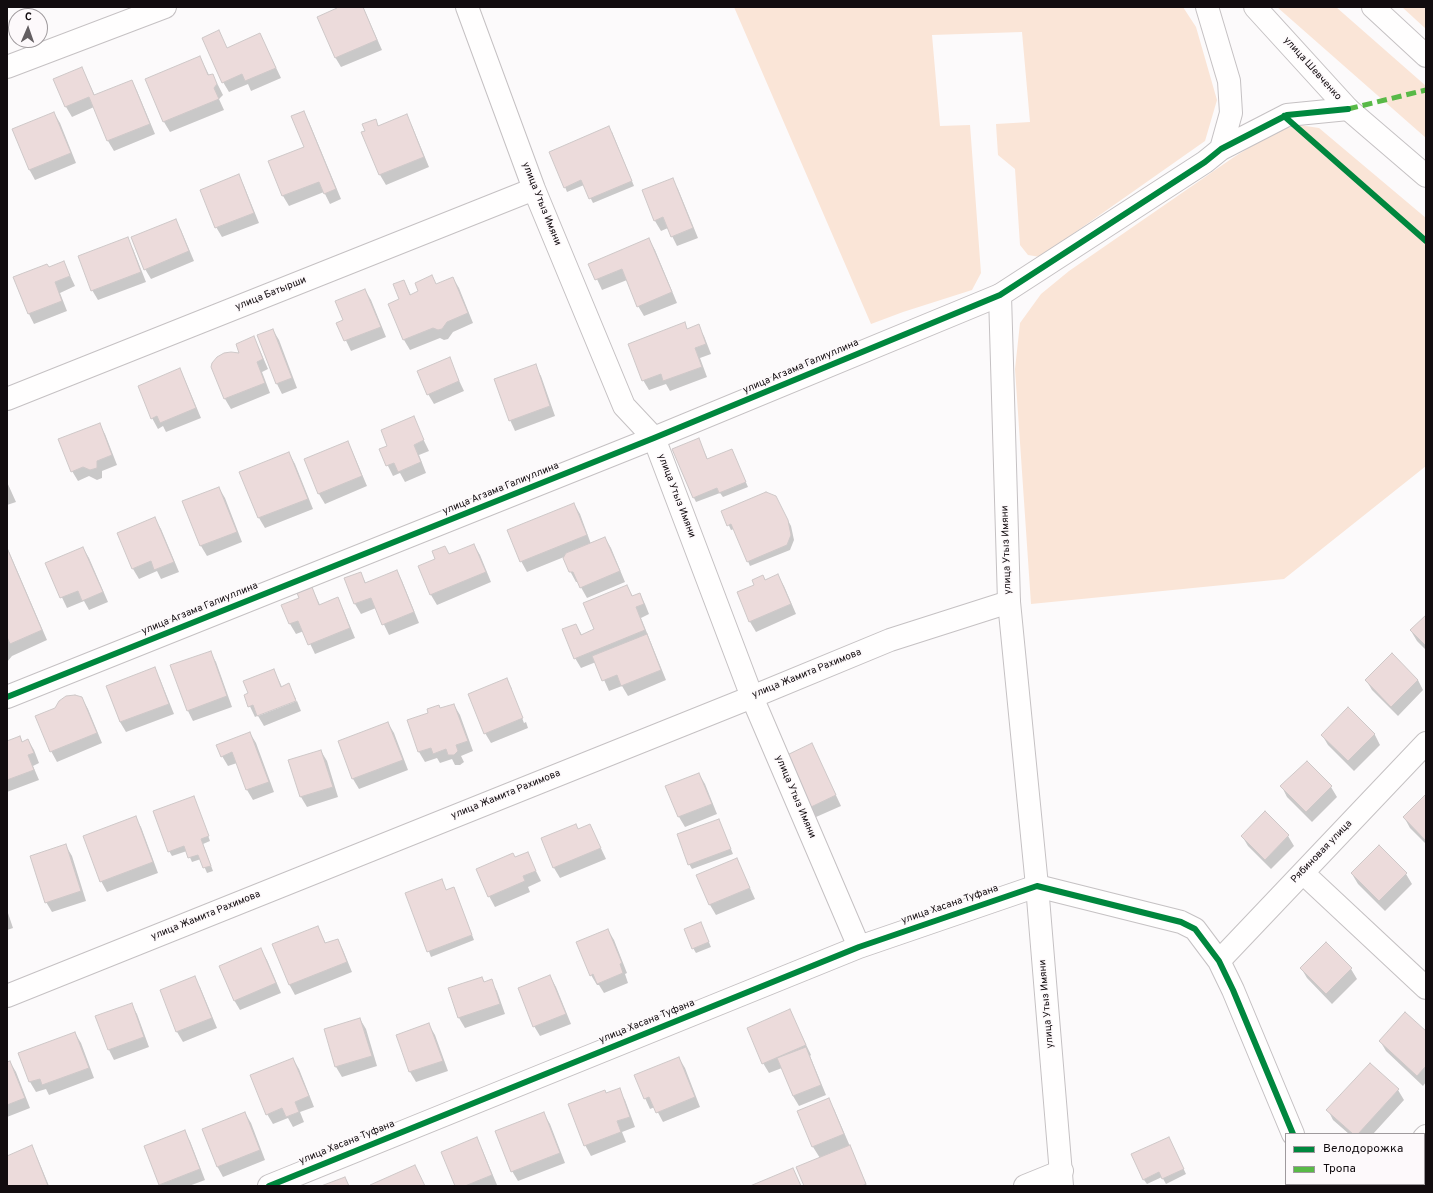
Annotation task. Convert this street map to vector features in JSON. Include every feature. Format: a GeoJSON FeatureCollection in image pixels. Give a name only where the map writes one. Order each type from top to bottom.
{"type":"FeatureCollection","features":[{"type":"Feature","properties":{"kind":"street"},"geometry":{"type":"LineString","coordinates":[[7,67],[140,11],[165,7]]}},
{"type":"Feature","properties":{"kind":"street","name":"улица Утыз Имяни"},"geometry":{"type":"LineString","coordinates":[[466,7],[534,189],[624,406],[654,438],[752,696],[859,947]]}},
{"type":"Feature","properties":{"kind":"street"},"geometry":{"type":"LineString","coordinates":[[1207,7],[1229,81],[1231,113],[1221,149]]}},
{"type":"Feature","properties":{"kind":"street","name":"улица Шевченко"},"geometry":{"type":"LineString","coordinates":[[1255,7],[1348,109],[1426,176]]}},
{"type":"Feature","properties":{"kind":"street"},"geometry":{"type":"LineString","coordinates":[[1373,7],[1426,56]]}},
{"type":"Feature","properties":{"kind":"street","name":"улица Агзама Галиуллина"},"geometry":{"type":"LineString","coordinates":[[7,697],[654,438],[1000,295],[1205,162],[1221,149],[1288,115],[1348,109]]}},
{"type":"Feature","properties":{"kind":"street","name":"улица Батырши"},"geometry":{"type":"LineString","coordinates":[[7,399],[534,189]]}},
{"type":"Feature","properties":{"kind":"street","name":"улица Утыз Имяни"},"geometry":{"type":"LineString","coordinates":[[1000,295],[1009,602],[1037,886],[1062,1179]]}},
{"type":"Feature","properties":{"kind":"street","name":"улица Жамита Рахимова"},"geometry":{"type":"LineString","coordinates":[[7,996],[890,640],[1009,602]]}},
{"type":"Feature","properties":{"kind":"street","name":"Рябиновая улица"},"geometry":{"type":"LineString","coordinates":[[1219,961],[1426,743]]}},
{"type":"Feature","properties":{"kind":"street"},"geometry":{"type":"LineString","coordinates":[[1303,872],[1426,988]]}},
{"type":"Feature","properties":{"kind":"street"},"geometry":{"type":"LineString","coordinates":[[1037,886],[1181,922],[1195,929],[1219,961],[1233,990],[1293,1133]]}},
{"type":"Feature","properties":{"kind":"street","name":"улица Хасана Туфана"},"geometry":{"type":"LineString","coordinates":[[269,1186],[859,947],[1037,886]]}},
{"type":"Feature","properties":{"kind":"street"},"geometry":{"type":"LineString","coordinates":[[1025,1186],[1062,1179]]}},
{"type":"Feature","properties":{"kind":"shaded area"},"geometry":{"type":"Polygon","coordinates":[[[734,7],[1183,7],[1196,27],[1217,100],[1205,141],[1040,257],[1028,255],[1020,245],[1015,169],[998,155],[996,124],[1030,122],[1022,32],[932,35],[940,126],[970,125],[981,273],[972,290],[871,324],[734,7]]]}},
{"type":"Feature","properties":{"kind":"shaded area"},"geometry":{"type":"Polygon","coordinates":[[[1277,7],[1336,7],[1426,86],[1426,138],[1277,7]]]}},
{"type":"Feature","properties":{"kind":"shaded area"},"geometry":{"type":"Polygon","coordinates":[[[1402,7],[1425,7],[1426,29],[1402,7]]]}},
{"type":"Feature","properties":{"kind":"shaded area"},"geometry":{"type":"Polygon","coordinates":[[[1299,125],[1319,128],[1426,218],[1426,466],[1284,579],[1031,604],[1015,369],[1020,323],[1041,294],[1069,271],[1234,157],[1276,131],[1299,125]]]}},
{"type":"Feature","properties":{"kind":"building"},"geometry":{"type":"Polygon","coordinates":[[[336,7],[363,7],[377,40],[335,58],[317,17],[337,8],[336,7]]]}},
{"type":"Feature","properties":{"kind":"building"},"geometry":{"type":"Polygon","coordinates":[[[219,30],[227,48],[260,33],[276,68],[245,81],[242,74],[222,83],[202,38],[219,30]]]}},
{"type":"Feature","properties":{"kind":"building"},"geometry":{"type":"Polygon","coordinates":[[[200,56],[208,75],[213,74],[217,84],[214,88],[219,99],[163,122],[145,79],[200,56]]]}},
{"type":"Feature","properties":{"kind":"building"},"geometry":{"type":"Polygon","coordinates":[[[82,67],[94,95],[132,80],[150,124],[107,141],[89,97],[65,107],[53,79],[82,67]]]}},
{"type":"Feature","properties":{"kind":"building"},"geometry":{"type":"Polygon","coordinates":[[[304,111],[336,189],[324,194],[319,182],[282,196],[268,161],[304,147],[291,116],[304,111]]]}},
{"type":"Feature","properties":{"kind":"building"},"geometry":{"type":"Polygon","coordinates":[[[54,112],[71,153],[29,170],[12,129],[54,112]]]}},
{"type":"Feature","properties":{"kind":"building"},"geometry":{"type":"Polygon","coordinates":[[[407,114],[424,157],[379,175],[361,132],[365,131],[362,124],[376,119],[378,126],[407,114]]]}},
{"type":"Feature","properties":{"kind":"building"},"geometry":{"type":"Polygon","coordinates":[[[609,126],[632,181],[589,199],[581,180],[564,188],[549,152],[609,126]]]}},
{"type":"Feature","properties":{"kind":"building"},"geometry":{"type":"Polygon","coordinates":[[[239,174],[254,213],[215,228],[200,190],[239,174]]]}},
{"type":"Feature","properties":{"kind":"building"},"geometry":{"type":"Polygon","coordinates":[[[673,178],[693,228],[671,237],[663,217],[654,221],[642,190],[673,178]]]}},
{"type":"Feature","properties":{"kind":"building"},"geometry":{"type":"Polygon","coordinates":[[[176,219],[189,251],[144,270],[131,237],[176,219]]]}},
{"type":"Feature","properties":{"kind":"building"},"geometry":{"type":"Polygon","coordinates":[[[128,237],[141,272],[91,291],[78,256],[128,237]]]}},
{"type":"Feature","properties":{"kind":"building"},"geometry":{"type":"Polygon","coordinates":[[[649,238],[672,292],[637,307],[622,269],[595,280],[588,264],[649,238]]]}},
{"type":"Feature","properties":{"kind":"building"},"geometry":{"type":"Polygon","coordinates":[[[64,261],[70,276],[55,282],[62,301],[28,314],[13,277],[47,264],[49,267],[64,261]]]}},
{"type":"Feature","properties":{"kind":"building"},"geometry":{"type":"Polygon","coordinates":[[[432,275],[436,284],[453,277],[468,313],[447,322],[442,329],[438,330],[433,328],[403,340],[388,304],[399,299],[393,284],[404,280],[410,295],[418,291],[415,283],[432,275]]]}},
{"type":"Feature","properties":{"kind":"building"},"geometry":{"type":"Polygon","coordinates":[[[365,289],[381,327],[344,341],[336,323],[343,320],[335,301],[365,289]]]}},
{"type":"Feature","properties":{"kind":"building"},"geometry":{"type":"Polygon","coordinates":[[[685,322],[687,329],[699,324],[706,344],[695,348],[702,367],[663,381],[661,374],[642,381],[628,344],[685,322]]]}},
{"type":"Feature","properties":{"kind":"building"},"geometry":{"type":"Polygon","coordinates":[[[273,329],[292,378],[276,384],[257,335],[273,329]]]}},
{"type":"Feature","properties":{"kind":"building"},"geometry":{"type":"Polygon","coordinates":[[[254,336],[263,359],[257,362],[265,383],[224,399],[211,367],[212,363],[217,357],[224,353],[239,353],[236,344],[254,336]]]}},
{"type":"Feature","properties":{"kind":"building"},"geometry":{"type":"Polygon","coordinates":[[[450,357],[459,381],[427,395],[417,371],[450,357]]]}},
{"type":"Feature","properties":{"kind":"building"},"geometry":{"type":"Polygon","coordinates":[[[536,364],[550,406],[509,421],[494,379],[536,364]]]}},
{"type":"Feature","properties":{"kind":"building"},"geometry":{"type":"Polygon","coordinates":[[[180,368],[196,408],[160,423],[157,416],[151,419],[138,386],[180,368]]]}},
{"type":"Feature","properties":{"kind":"building"},"geometry":{"type":"Polygon","coordinates":[[[414,416],[424,440],[414,445],[421,462],[398,472],[394,463],[386,466],[379,449],[387,446],[381,430],[414,416]]]}},
{"type":"Feature","properties":{"kind":"building"},"geometry":{"type":"Polygon","coordinates":[[[100,423],[112,455],[97,461],[97,468],[90,470],[83,467],[71,472],[58,439],[100,423]]]}},
{"type":"Feature","properties":{"kind":"building"},"geometry":{"type":"Polygon","coordinates":[[[699,438],[707,459],[732,449],[746,482],[719,493],[717,488],[693,498],[672,449],[699,438]]]}},
{"type":"Feature","properties":{"kind":"building"},"geometry":{"type":"Polygon","coordinates":[[[348,441],[362,476],[318,494],[304,459],[348,441]]]}},
{"type":"Feature","properties":{"kind":"building"},"geometry":{"type":"Polygon","coordinates":[[[289,452],[308,499],[258,518],[239,472],[289,452]]]}},
{"type":"Feature","properties":{"kind":"building"},"geometry":{"type":"Polygon","coordinates":[[[219,487],[237,532],[200,546],[182,501],[219,487]]]}},
{"type":"Feature","properties":{"kind":"building"},"geometry":{"type":"Polygon","coordinates":[[[766,492],[776,496],[788,520],[791,535],[787,545],[747,562],[731,524],[727,526],[721,511],[766,492]]]}},
{"type":"Feature","properties":{"kind":"building"},"geometry":{"type":"Polygon","coordinates":[[[574,503],[587,535],[520,562],[507,530],[574,503]]]}},
{"type":"Feature","properties":{"kind":"building"},"geometry":{"type":"Polygon","coordinates":[[[155,517],[174,562],[154,570],[151,561],[132,569],[117,533],[155,517]]]}},
{"type":"Feature","properties":{"kind":"building"},"geometry":{"type":"Polygon","coordinates":[[[605,537],[620,571],[580,588],[573,572],[569,572],[563,558],[566,553],[605,537]]]}},
{"type":"Feature","properties":{"kind":"building"},"geometry":{"type":"Polygon","coordinates":[[[474,544],[486,572],[430,595],[418,566],[435,559],[432,551],[445,546],[449,554],[474,544]]]}},
{"type":"Feature","properties":{"kind":"building"},"geometry":{"type":"Polygon","coordinates":[[[83,547],[103,592],[82,601],[78,591],[60,598],[45,563],[83,547]]]}},
{"type":"Feature","properties":{"kind":"building"},"geometry":{"type":"Polygon","coordinates":[[[7,548],[42,630],[10,644],[7,637],[7,548]]]}},
{"type":"Feature","properties":{"kind":"building"},"geometry":{"type":"Polygon","coordinates":[[[397,570],[414,612],[382,625],[371,598],[354,604],[344,578],[361,572],[365,583],[397,570]]]}},
{"type":"Feature","properties":{"kind":"building"},"geometry":{"type":"Polygon","coordinates":[[[778,574],[791,604],[749,622],[737,592],[754,585],[752,580],[763,575],[765,580],[778,574]]]}},
{"type":"Feature","properties":{"kind":"building"},"geometry":{"type":"Polygon","coordinates":[[[627,585],[632,596],[640,593],[644,604],[636,607],[645,630],[574,659],[562,629],[576,624],[581,635],[594,629],[583,603],[627,585]]]}},
{"type":"Feature","properties":{"kind":"building"},"geometry":{"type":"Polygon","coordinates":[[[312,587],[319,605],[338,597],[350,628],[308,645],[298,621],[289,624],[281,605],[299,598],[297,593],[312,587]]]}},
{"type":"Feature","properties":{"kind":"building"},"geometry":{"type":"Polygon","coordinates":[[[1426,615],[1426,646],[1410,630],[1426,615]]]}},
{"type":"Feature","properties":{"kind":"building"},"geometry":{"type":"Polygon","coordinates":[[[647,634],[661,670],[621,686],[617,675],[602,681],[592,656],[647,634]]]}},
{"type":"Feature","properties":{"kind":"building"},"geometry":{"type":"Polygon","coordinates":[[[211,651],[227,696],[187,711],[170,665],[211,651]]]}},
{"type":"Feature","properties":{"kind":"building"},"geometry":{"type":"Polygon","coordinates":[[[1392,653],[1418,680],[1391,707],[1365,680],[1392,653]]]}},
{"type":"Feature","properties":{"kind":"building"},"geometry":{"type":"Polygon","coordinates":[[[155,667],[169,704],[120,722],[106,686],[155,667]]]}},
{"type":"Feature","properties":{"kind":"building"},"geometry":{"type":"Polygon","coordinates":[[[274,669],[281,687],[289,683],[296,701],[257,716],[253,705],[248,707],[244,695],[248,693],[243,681],[274,669]]]}},
{"type":"Feature","properties":{"kind":"building"},"geometry":{"type":"Polygon","coordinates":[[[507,678],[523,718],[484,734],[468,694],[507,678]]]}},
{"type":"Feature","properties":{"kind":"building"},"geometry":{"type":"Polygon","coordinates":[[[75,695],[82,697],[97,733],[50,752],[35,716],[55,708],[59,701],[66,696],[75,695]]]}},
{"type":"Feature","properties":{"kind":"building"},"geometry":{"type":"Polygon","coordinates":[[[454,704],[468,741],[456,745],[458,751],[454,755],[448,755],[446,749],[433,754],[431,748],[418,752],[407,720],[428,713],[427,709],[439,705],[440,708],[454,704]]]}},
{"type":"Feature","properties":{"kind":"building"},"geometry":{"type":"Polygon","coordinates":[[[1348,707],[1375,734],[1348,761],[1321,735],[1348,707]]]}},
{"type":"Feature","properties":{"kind":"building"},"geometry":{"type":"Polygon","coordinates":[[[388,722],[403,760],[352,779],[338,741],[388,722]]]}},
{"type":"Feature","properties":{"kind":"building"},"geometry":{"type":"Polygon","coordinates":[[[250,732],[269,782],[246,790],[232,752],[221,757],[216,745],[250,732]]]}},
{"type":"Feature","properties":{"kind":"building"},"geometry":{"type":"Polygon","coordinates":[[[20,736],[22,742],[28,739],[34,753],[28,755],[34,770],[7,780],[7,741],[20,736]]]}},
{"type":"Feature","properties":{"kind":"building"},"geometry":{"type":"Polygon","coordinates":[[[812,743],[836,795],[809,808],[785,756],[812,743]]]}},
{"type":"Feature","properties":{"kind":"building"},"geometry":{"type":"Polygon","coordinates":[[[321,750],[333,787],[300,797],[288,760],[321,750]]]}},
{"type":"Feature","properties":{"kind":"building"},"geometry":{"type":"Polygon","coordinates":[[[1307,761],[1332,786],[1306,812],[1280,786],[1307,761]]]}},
{"type":"Feature","properties":{"kind":"building"},"geometry":{"type":"Polygon","coordinates":[[[699,773],[712,804],[678,817],[665,786],[699,773]]]}},
{"type":"Feature","properties":{"kind":"building"},"geometry":{"type":"Polygon","coordinates":[[[1426,794],[1426,841],[1403,817],[1426,794]]]}},
{"type":"Feature","properties":{"kind":"building"},"geometry":{"type":"Polygon","coordinates":[[[194,796],[209,836],[201,839],[211,866],[203,868],[198,855],[188,858],[184,846],[168,852],[153,811],[194,796]]]}},
{"type":"Feature","properties":{"kind":"building"},"geometry":{"type":"Polygon","coordinates":[[[1265,811],[1289,835],[1265,860],[1241,836],[1265,811]]]}},
{"type":"Feature","properties":{"kind":"building"},"geometry":{"type":"Polygon","coordinates":[[[136,816],[153,862],[100,882],[83,836],[136,816]]]}},
{"type":"Feature","properties":{"kind":"building"},"geometry":{"type":"Polygon","coordinates":[[[719,819],[731,849],[688,865],[677,834],[719,819]]]}},
{"type":"Feature","properties":{"kind":"building"},"geometry":{"type":"Polygon","coordinates":[[[576,824],[578,829],[590,824],[601,848],[553,868],[541,838],[576,824]]]}},
{"type":"Feature","properties":{"kind":"building"},"geometry":{"type":"Polygon","coordinates":[[[66,844],[81,891],[45,903],[30,856],[66,844]]]}},
{"type":"Feature","properties":{"kind":"building"},"geometry":{"type":"Polygon","coordinates":[[[1379,845],[1407,873],[1379,901],[1351,873],[1379,845]]]}},
{"type":"Feature","properties":{"kind":"building"},"geometry":{"type":"Polygon","coordinates":[[[528,852],[536,871],[523,876],[525,881],[488,897],[476,869],[513,853],[515,857],[528,852]]]}},
{"type":"Feature","properties":{"kind":"building"},"geometry":{"type":"Polygon","coordinates":[[[737,858],[750,888],[709,905],[696,875],[737,858]]]}},
{"type":"Feature","properties":{"kind":"building"},"geometry":{"type":"Polygon","coordinates":[[[442,879],[446,890],[454,887],[472,935],[427,952],[405,893],[442,879]]]}},
{"type":"Feature","properties":{"kind":"building"},"geometry":{"type":"Polygon","coordinates":[[[701,922],[709,942],[692,949],[684,929],[701,922]]]}},
{"type":"Feature","properties":{"kind":"building"},"geometry":{"type":"Polygon","coordinates":[[[318,926],[325,943],[338,939],[347,962],[289,985],[272,944],[318,926]]]}},
{"type":"Feature","properties":{"kind":"building"},"geometry":{"type":"Polygon","coordinates":[[[608,929],[622,963],[620,964],[623,973],[597,984],[593,974],[590,976],[576,942],[608,929]]]}},
{"type":"Feature","properties":{"kind":"building"},"geometry":{"type":"Polygon","coordinates":[[[1326,942],[1352,968],[1326,994],[1300,968],[1326,942]]]}},
{"type":"Feature","properties":{"kind":"building"},"geometry":{"type":"Polygon","coordinates":[[[261,948],[276,983],[234,1001],[219,966],[261,948]]]}},
{"type":"Feature","properties":{"kind":"building"},"geometry":{"type":"Polygon","coordinates":[[[550,975],[566,1014],[533,1027],[518,988],[550,975]]]}},
{"type":"Feature","properties":{"kind":"building"},"geometry":{"type":"Polygon","coordinates":[[[195,976],[212,1018],[176,1032],[160,990],[195,976]]]}},
{"type":"Feature","properties":{"kind":"building"},"geometry":{"type":"Polygon","coordinates":[[[482,977],[484,982],[492,979],[500,1004],[458,1018],[448,988],[482,977]]]}},
{"type":"Feature","properties":{"kind":"building"},"geometry":{"type":"Polygon","coordinates":[[[132,1003],[144,1037],[108,1050],[95,1016],[132,1003]]]}},
{"type":"Feature","properties":{"kind":"building"},"geometry":{"type":"Polygon","coordinates":[[[790,1009],[806,1045],[762,1064],[747,1028],[790,1009]]]}},
{"type":"Feature","properties":{"kind":"building"},"geometry":{"type":"Polygon","coordinates":[[[1405,1012],[1426,1031],[1426,1066],[1417,1076],[1379,1041],[1405,1012]]]}},
{"type":"Feature","properties":{"kind":"building"},"geometry":{"type":"Polygon","coordinates":[[[360,1018],[372,1056],[335,1067],[324,1029],[360,1018]]]}},
{"type":"Feature","properties":{"kind":"building"},"geometry":{"type":"Polygon","coordinates":[[[429,1023],[443,1061],[409,1072],[396,1035],[429,1023]]]}},
{"type":"Feature","properties":{"kind":"building"},"geometry":{"type":"Polygon","coordinates":[[[75,1032],[89,1068],[42,1085],[40,1079],[29,1082],[18,1053],[75,1032]]]}},
{"type":"Feature","properties":{"kind":"building"},"geometry":{"type":"Polygon","coordinates":[[[806,1047],[821,1085],[793,1096],[777,1058],[806,1047]]]}},
{"type":"Feature","properties":{"kind":"building"},"geometry":{"type":"Polygon","coordinates":[[[679,1057],[695,1097],[656,1113],[649,1097],[644,1099],[634,1075],[679,1057]]]}},
{"type":"Feature","properties":{"kind":"building"},"geometry":{"type":"Polygon","coordinates":[[[293,1058],[309,1096],[295,1102],[299,1112],[286,1117],[282,1108],[266,1115],[250,1075],[293,1058]]]}},
{"type":"Feature","properties":{"kind":"building"},"geometry":{"type":"Polygon","coordinates":[[[10,1061],[25,1098],[7,1105],[7,1062],[10,1061]]]}},
{"type":"Feature","properties":{"kind":"building"},"geometry":{"type":"Polygon","coordinates":[[[1370,1063],[1399,1089],[1359,1133],[1352,1133],[1326,1110],[1370,1063]]]}},
{"type":"Feature","properties":{"kind":"building"},"geometry":{"type":"Polygon","coordinates":[[[620,1088],[630,1117],[617,1121],[621,1132],[584,1146],[568,1104],[605,1090],[606,1093],[620,1088]]]}},
{"type":"Feature","properties":{"kind":"building"},"geometry":{"type":"Polygon","coordinates":[[[829,1098],[844,1134],[812,1147],[797,1111],[829,1098]]]}},
{"type":"Feature","properties":{"kind":"building"},"geometry":{"type":"Polygon","coordinates":[[[245,1112],[260,1150],[217,1167],[202,1129],[245,1112]]]}},
{"type":"Feature","properties":{"kind":"building"},"geometry":{"type":"Polygon","coordinates":[[[544,1112],[560,1153],[511,1172],[495,1131],[544,1112]]]}},
{"type":"Feature","properties":{"kind":"building"},"geometry":{"type":"Polygon","coordinates":[[[185,1130],[200,1169],[159,1185],[144,1146],[185,1130]]]}},
{"type":"Feature","properties":{"kind":"building"},"geometry":{"type":"Polygon","coordinates":[[[477,1137],[492,1175],[465,1186],[455,1186],[441,1152],[477,1137]]]}},
{"type":"Feature","properties":{"kind":"building"},"geometry":{"type":"Polygon","coordinates":[[[1169,1137],[1184,1169],[1162,1179],[1159,1172],[1143,1180],[1131,1154],[1169,1137]]]}},
{"type":"Feature","properties":{"kind":"building"},"geometry":{"type":"Polygon","coordinates":[[[32,1145],[48,1186],[7,1186],[7,1156],[32,1145]]]}},
{"type":"Feature","properties":{"kind":"building"},"geometry":{"type":"Polygon","coordinates":[[[850,1145],[866,1184],[862,1186],[804,1186],[796,1167],[850,1145]]]}},
{"type":"Feature","properties":{"kind":"building"},"geometry":{"type":"Polygon","coordinates":[[[415,1165],[425,1186],[370,1185],[415,1165]]]}},
{"type":"Feature","properties":{"kind":"building"},"geometry":{"type":"Polygon","coordinates":[[[793,1168],[801,1186],[750,1186],[793,1168]]]}},
{"type":"Feature","properties":{"kind":"building"},"geometry":{"type":"Polygon","coordinates":[[[345,1177],[349,1186],[321,1186],[345,1177]]]}},
{"type":"Feature","properties":{"kind":"marked path"},"geometry":{"type":"LineString","coordinates":[[1348,109],[1426,90]]}},
{"type":"Feature","properties":{"kind":"cycle path"},"geometry":{"type":"LineString","coordinates":[[7,697],[654,438],[1000,295],[1205,162],[1221,149],[1287,115],[1348,109]]}},
{"type":"Feature","properties":{"kind":"cycle path"},"geometry":{"type":"LineString","coordinates":[[1284,116],[1426,241]]}},
{"type":"Feature","properties":{"kind":"cycle path"},"geometry":{"type":"LineString","coordinates":[[269,1186],[859,947],[1037,886],[1181,922],[1195,929],[1219,961],[1233,990],[1293,1133]]}}]}
